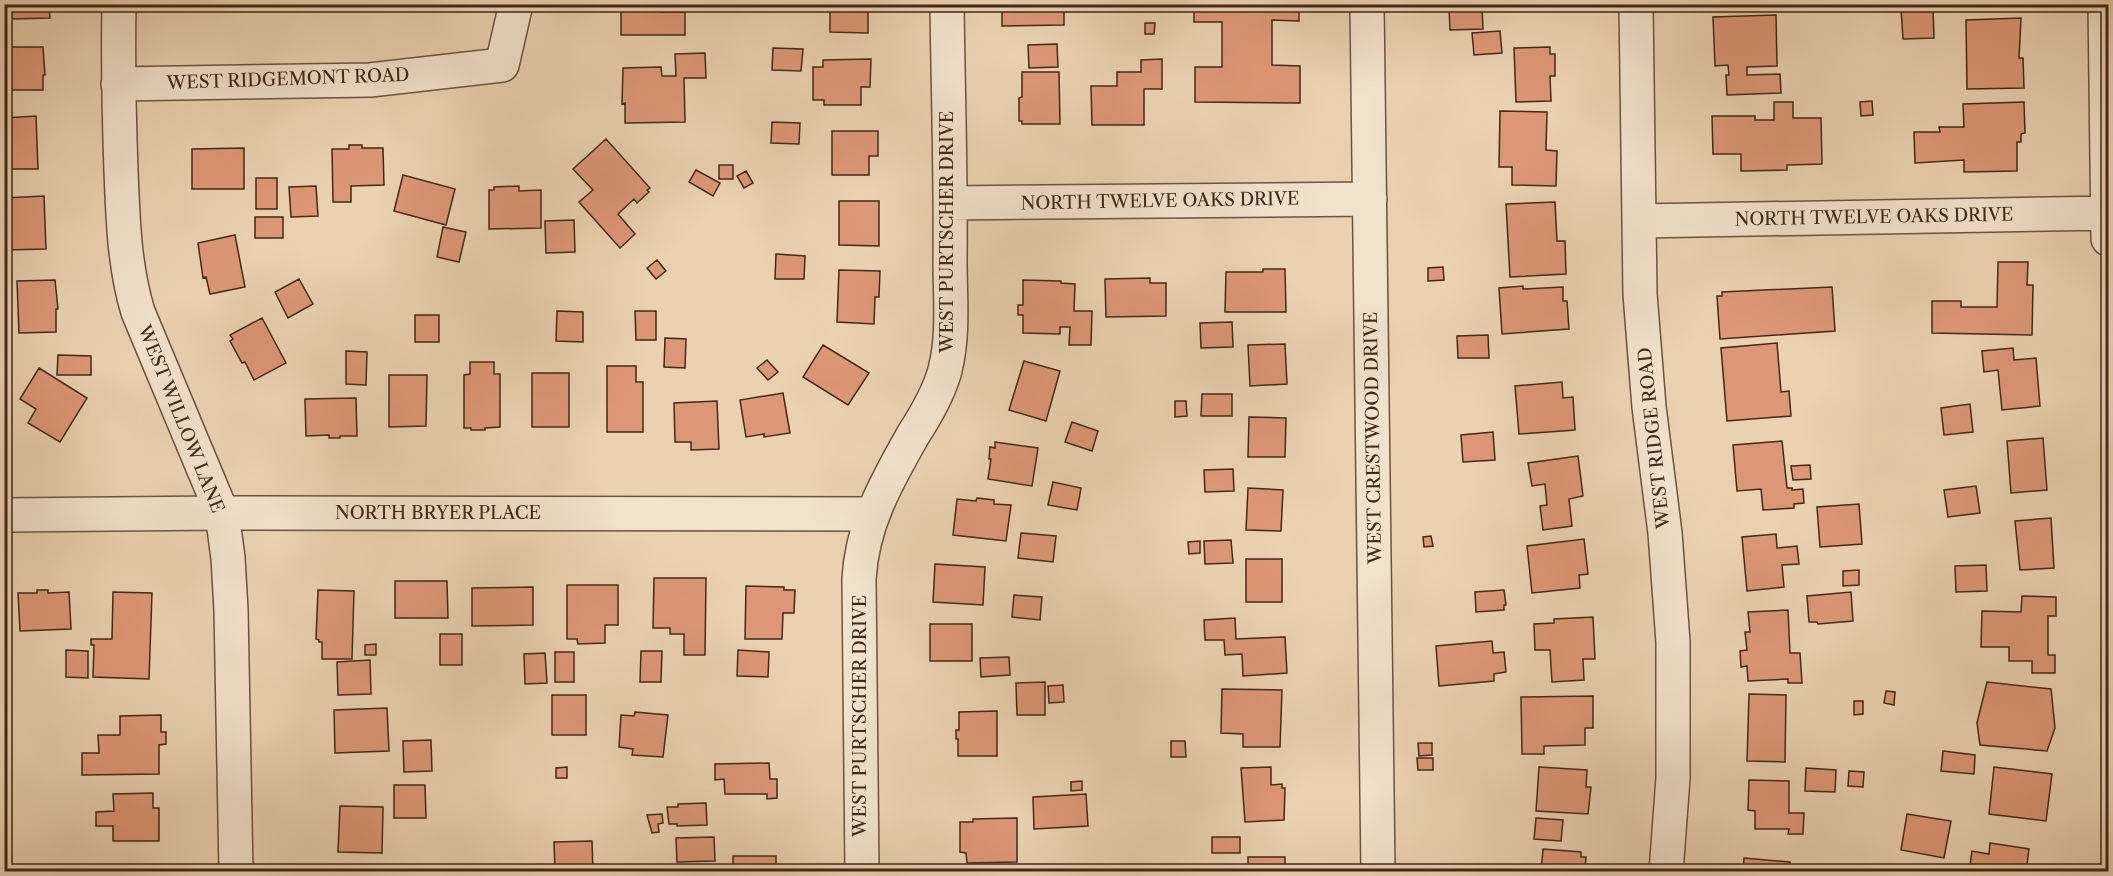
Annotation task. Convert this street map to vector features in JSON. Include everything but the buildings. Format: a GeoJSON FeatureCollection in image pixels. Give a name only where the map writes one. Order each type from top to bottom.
{"type":"FeatureCollection","features":[{"type":"Feature","properties":{"kind":"street","name":"WEST WILLOW LANE"},"geometry":{"type":"LineString","coordinates":[[119,4],[118,84],[123,225],[130,288],[222,513],[228,558],[231,610],[236,872]]}},
{"type":"Feature","properties":{"kind":"street","name":"WEST RIDGEMONT ROAD"},"geometry":{"type":"LineString","coordinates":[[118,84],[370,80],[502,66],[516,4]]}},
{"type":"Feature","properties":{"kind":"street","name":"WEST PURTSCHER DRIVE"},"geometry":{"type":"LineString","coordinates":[[862,872],[859,579],[862,548],[872,514],[885,483],[928,410],[945,370],[950,328],[947,4]]}},
{"type":"Feature","properties":{"kind":"street","name":"WEST CRESTWOOD DRIVE"},"geometry":{"type":"LineString","coordinates":[[1367,4],[1378,872]]}},
{"type":"Feature","properties":{"kind":"street","name":"WEST RIDGE ROAD"},"geometry":{"type":"LineString","coordinates":[[1636,4],[1640,294],[1649,407],[1665,533],[1673,642],[1673,778],[1666,872]]}},
{"type":"Feature","properties":{"kind":"street"},"geometry":{"type":"LineString","coordinates":[[2104,4],[2109,239]]}},
{"type":"Feature","properties":{"kind":"street","name":"NORTH TWELVE OAKS DRIVE"},"geometry":{"type":"LineString","coordinates":[[950,203],[1370,199]]}},
{"type":"Feature","properties":{"kind":"street","name":"NORTH TWELVE OAKS DRIVE"},"geometry":{"type":"LineString","coordinates":[[1639,221],[2108,213]]}},
{"type":"Feature","properties":{"kind":"street","name":"NORTH BRYER PLACE"},"geometry":{"type":"LineString","coordinates":[[4,515],[872,514]]}}]}
